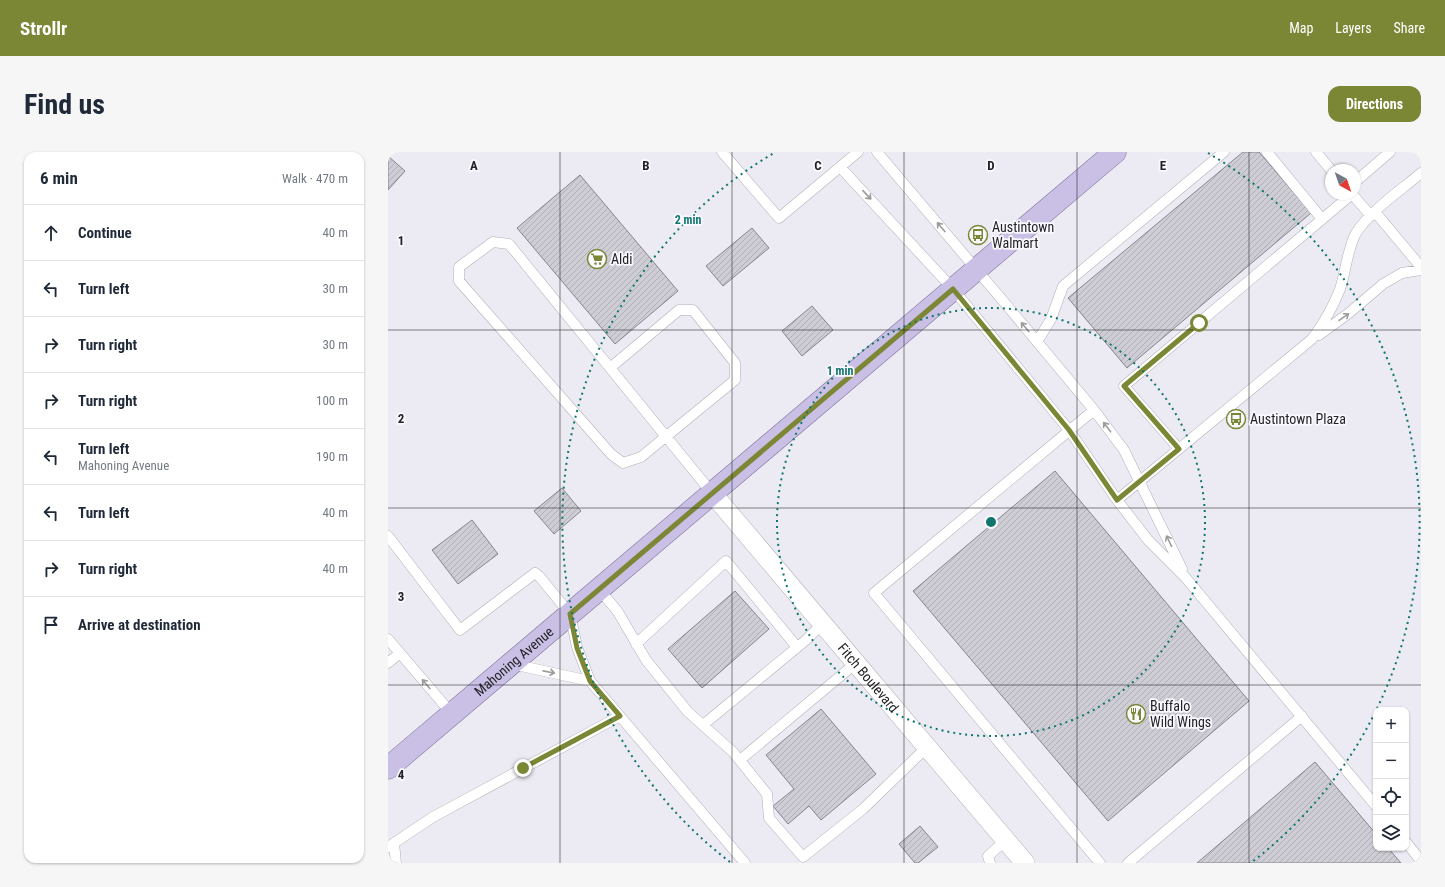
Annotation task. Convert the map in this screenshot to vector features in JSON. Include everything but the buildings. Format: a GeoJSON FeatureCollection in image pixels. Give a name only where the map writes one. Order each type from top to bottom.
{"type":"FeatureCollection","features":[{"type":"Feature","properties":{"kind":"main road","name":"Mahoning Avenue"},"geometry":{"type":"LineString","coordinates":[[388,768],[1115,152]]}},
{"type":"Feature","properties":{"kind":"street","name":"Fitch Boulevard"},"geometry":{"type":"LineString","coordinates":[[712,493],[1025,863]]}},
{"type":"Feature","properties":{"kind":"lane"},"geometry":{"type":"LineString","coordinates":[[722,152],[779,218],[858,152]]}},
{"type":"Feature","properties":{"kind":"lane"},"geometry":{"type":"LineString","coordinates":[[877,152],[1038,342],[1094,410],[1124,450],[1186,577]]}},
{"type":"Feature","properties":{"kind":"lane"},"geometry":{"type":"LineString","coordinates":[[1038,342],[1051,319],[1063,286],[1224,152]]}},
{"type":"Feature","properties":{"kind":"lane"},"geometry":{"type":"LineString","coordinates":[[1267,152],[1322,219]]}},
{"type":"Feature","properties":{"kind":"lane"},"geometry":{"type":"LineString","coordinates":[[1316,152],[1326,164]]}},
{"type":"Feature","properties":{"kind":"lane"},"geometry":{"type":"LineString","coordinates":[[1361,176],[1386,153]]}},
{"type":"Feature","properties":{"kind":"lane"},"geometry":{"type":"LineString","coordinates":[[840,167],[953,289],[1069,430],[1117,500],[1148,540],[1186,577],[1373,802]]}},
{"type":"Feature","properties":{"kind":"lane"},"geometry":{"type":"LineString","coordinates":[[1312,339],[1327,318],[1340,288],[1346,261],[1356,233],[1373,214],[1421,173]]}},
{"type":"Feature","properties":{"kind":"lane"},"geometry":{"type":"LineString","coordinates":[[1179,449],[1124,386],[1345,200]]}},
{"type":"Feature","properties":{"kind":"lane"},"geometry":{"type":"LineString","coordinates":[[1358,200],[1421,267]]}},
{"type":"Feature","properties":{"kind":"lane"},"geometry":{"type":"LineString","coordinates":[[610,368],[679,310],[693,310],[736,363],[735,380],[667,438],[641,457],[623,463],[611,454],[459,281],[459,267],[493,242],[509,244],[667,438],[712,493]]}},
{"type":"Feature","properties":{"kind":"lane"},"geometry":{"type":"LineString","coordinates":[[1117,500],[1312,339],[1349,313],[1383,284],[1402,273],[1421,270]]}},
{"type":"Feature","properties":{"kind":"lane"},"geometry":{"type":"LineString","coordinates":[[1094,410],[874,593],[1100,863]]}},
{"type":"Feature","properties":{"kind":"lane"},"geometry":{"type":"LineString","coordinates":[[388,536],[460,630],[535,574],[570,614],[577,648],[590,681],[745,863]]}},
{"type":"Feature","properties":{"kind":"lane"},"geometry":{"type":"LineString","coordinates":[[636,644],[726,561],[797,647]]}},
{"type":"Feature","properties":{"kind":"lane"},"geometry":{"type":"LineString","coordinates":[[599,589],[618,612],[646,660],[684,706],[740,760],[768,794],[769,818],[804,857],[863,808],[927,746]]}},
{"type":"Feature","properties":{"kind":"lane"},"geometry":{"type":"LineString","coordinates":[[703,725],[797,647],[823,623]]}},
{"type":"Feature","properties":{"kind":"lane"},"geometry":{"type":"LineString","coordinates":[[388,639],[452,714]]}},
{"type":"Feature","properties":{"kind":"lane"},"geometry":{"type":"LineString","coordinates":[[388,663],[400,653]]}},
{"type":"Feature","properties":{"kind":"lane"},"geometry":{"type":"LineString","coordinates":[[740,760],[856,663]]}},
{"type":"Feature","properties":{"kind":"lane"},"geometry":{"type":"LineString","coordinates":[[510,664],[590,681]]}},
{"type":"Feature","properties":{"kind":"lane"},"geometry":{"type":"LineString","coordinates":[[396,863],[391,845],[434,817],[620,716]]}},
{"type":"Feature","properties":{"kind":"lane"},"geometry":{"type":"LineString","coordinates":[[1128,863],[1302,716]]}},
{"type":"Feature","properties":{"kind":"lane"},"geometry":{"type":"LineString","coordinates":[[990,863],[988,856],[1006,840]]}},
{"type":"Feature","properties":{"kind":"lane"},"geometry":{"type":"LineString","coordinates":[[1409,846],[1421,861]]}},
{"type":"Feature","properties":{"kind":"place","name":"Austintown Walmart"},"geometry":{"type":"Point","coordinates":[978,235]}},
{"type":"Feature","properties":{"kind":"place","name":"Aldi"},"geometry":{"type":"Point","coordinates":[597,259]}},
{"type":"Feature","properties":{"kind":"place","name":"Austintown Plaza"},"geometry":{"type":"Point","coordinates":[1236,419]}},
{"type":"Feature","properties":{"kind":"place","name":"Buffalo Wild Wings"},"geometry":{"type":"Point","coordinates":[1136,714]}},
{"type":"Feature","properties":{"kind":"route"},"geometry":{"type":"LineString","coordinates":[[523,768],[620,716],[590,681],[577,648],[570,614],[953,289],[1069,430],[1117,500],[1179,449],[1124,386],[1199,323]]}}]}
